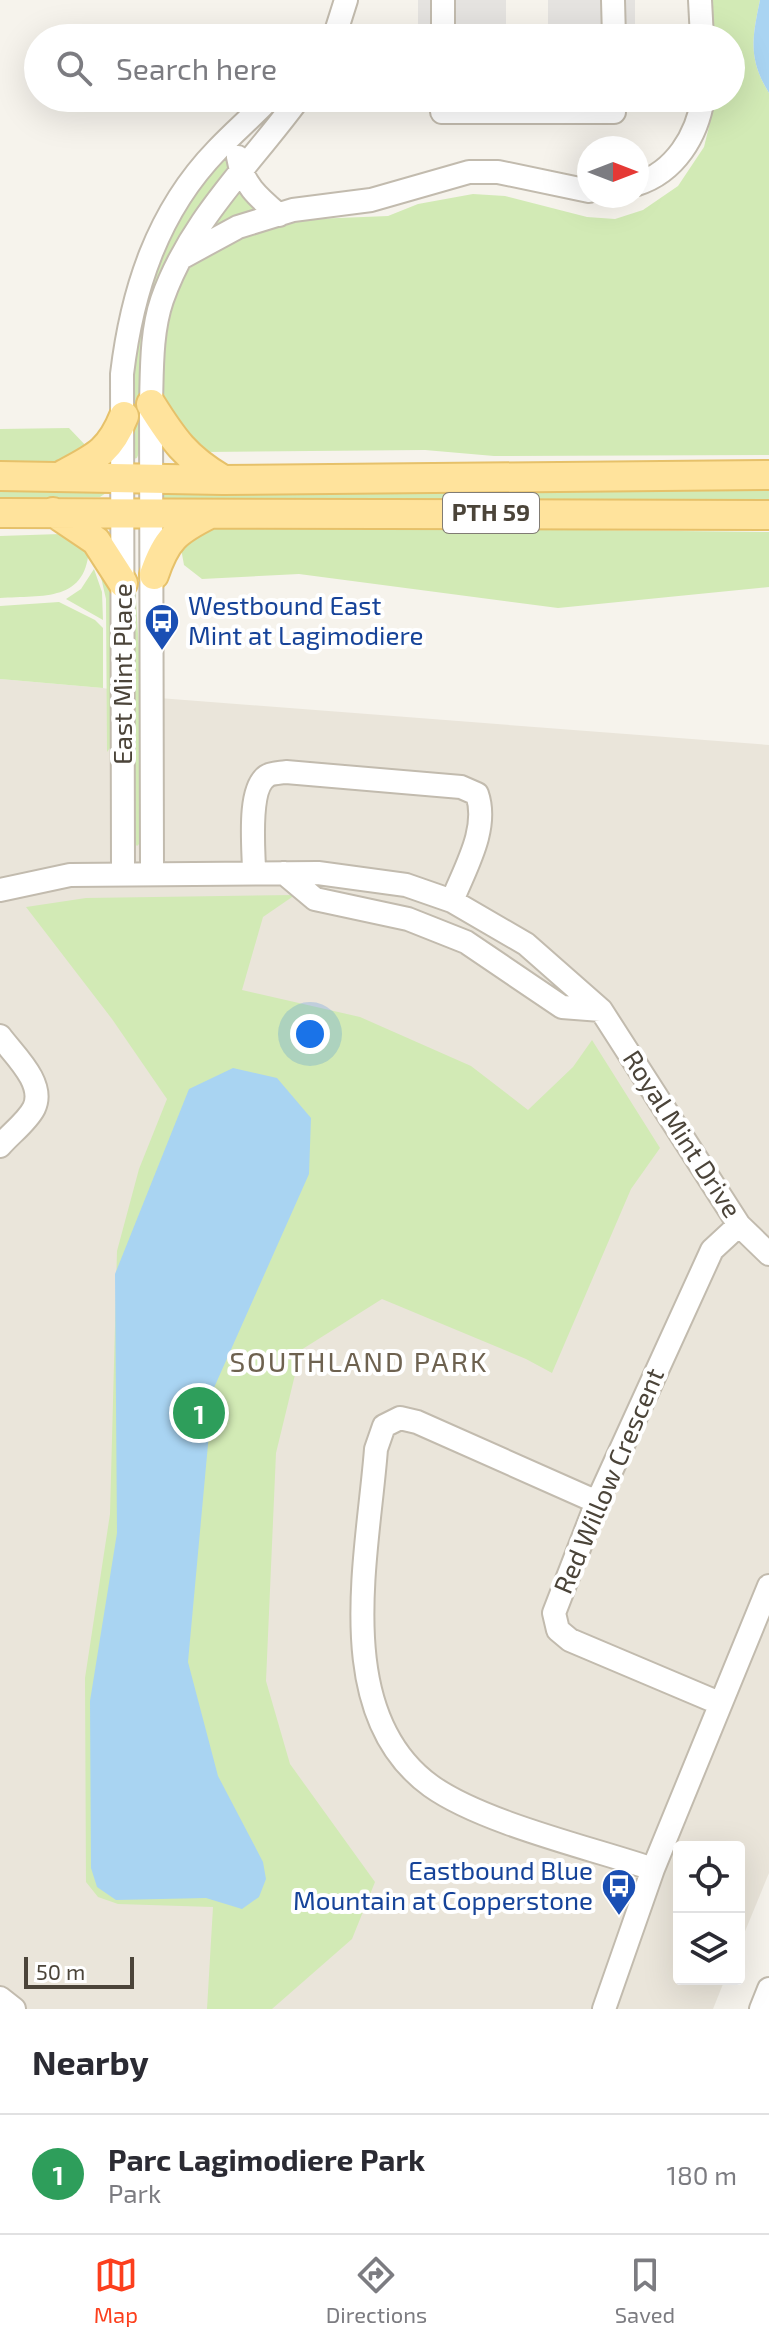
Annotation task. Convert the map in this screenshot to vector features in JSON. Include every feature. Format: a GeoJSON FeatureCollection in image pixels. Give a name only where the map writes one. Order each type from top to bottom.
{"type":"FeatureCollection","features":[{"type":"Feature","properties":{"kind":"main road"},"geometry":{"type":"LineString","coordinates":[[151,404],[172,438],[192,462],[223,480]]}},
{"type":"Feature","properties":{"kind":"main road"},"geometry":{"type":"LineString","coordinates":[[61,476],[96,457],[114,441],[124,416]]}},
{"type":"Feature","properties":{"kind":"main road","name":"PTH 59"},"geometry":{"type":"LineString","coordinates":[[0,476],[223,480],[769,475]]}},
{"type":"Feature","properties":{"kind":"main road"},"geometry":{"type":"LineString","coordinates":[[53,512],[96,541],[123,583]]}},
{"type":"Feature","properties":{"kind":"main road","name":"PTH 59"},"geometry":{"type":"LineString","coordinates":[[0,513],[769,515]]}},
{"type":"Feature","properties":{"kind":"main road"},"geometry":{"type":"LineString","coordinates":[[154,575],[162,551],[181,528],[212,514]]}},
{"type":"Feature","properties":{"kind":"street"},"geometry":{"type":"LineString","coordinates":[[443,0],[443,24]]}},
{"type":"Feature","properties":{"kind":"street"},"geometry":{"type":"LineString","coordinates":[[613,0],[614,24]]}},
{"type":"Feature","properties":{"kind":"street"},"geometry":{"type":"LineString","coordinates":[[700,0],[701,24]]}},
{"type":"Feature","properties":{"kind":"street"},"geometry":{"type":"LineString","coordinates":[[326,24],[337,5]]}},
{"type":"Feature","properties":{"kind":"street","name":"East Mint Place"},"geometry":{"type":"LineString","coordinates":[[123,872],[122,374],[127,332],[153,246],[168,212],[216,150],[257,112]]}},
{"type":"Feature","properties":{"kind":"street","name":"East Mint Place"},"geometry":{"type":"LineString","coordinates":[[152,872],[154,575],[151,404],[153,352],[161,303],[180,258],[204,215],[288,112]]}},
{"type":"Feature","properties":{"kind":"street"},"geometry":{"type":"LineString","coordinates":[[442,112],[614,112]]}},
{"type":"Feature","properties":{"kind":"street"},"geometry":{"type":"LineString","coordinates":[[649,180],[673,162],[689,142],[699,112]]}},
{"type":"Feature","properties":{"kind":"street"},"geometry":{"type":"LineString","coordinates":[[244,125],[236,147],[240,171],[253,193],[279,215]]}},
{"type":"Feature","properties":{"kind":"street"},"geometry":{"type":"LineString","coordinates":[[180,258],[224,233],[279,215],[371,200],[469,172],[498,172],[577,188]]}},
{"type":"Feature","properties":{"kind":"street"},"geometry":{"type":"LineString","coordinates":[[254,872],[254,804],[257,786],[268,775],[286,772],[461,787],[477,794],[482,809],[481,826],[452,901]]}},
{"type":"Feature","properties":{"kind":"street","name":"Royal Mint Drive"},"geometry":{"type":"LineString","coordinates":[[0,890],[70,875],[254,872],[361,876],[406,885],[452,901],[526,944],[601,1010],[739,1225],[769,1254]]}},
{"type":"Feature","properties":{"kind":"street"},"geometry":{"type":"LineString","coordinates":[[284,873],[315,899],[408,919],[466,942],[562,1007],[601,1010]]}},
{"type":"Feature","properties":{"kind":"street"},"geometry":{"type":"LineString","coordinates":[[0,1036],[36,1090],[34,1107],[0,1146]]}},
{"type":"Feature","properties":{"kind":"street","name":"Red Willow Crescent"},"geometry":{"type":"LineString","coordinates":[[719,1703],[570,1640],[558,1630],[554,1613],[597,1502],[712,1250],[739,1225]]}},
{"type":"Feature","properties":{"kind":"street"},"geometry":{"type":"LineString","coordinates":[[597,1502],[417,1422],[400,1418],[384,1426],[376,1449],[361,1643],[370,1702],[393,1746],[430,1785],[476,1810],[653,1869]]}},
{"type":"Feature","properties":{"kind":"street"},"geometry":{"type":"LineString","coordinates":[[604,2009],[653,1869],[769,1586]]}},
{"type":"Feature","properties":{"kind":"street"},"geometry":{"type":"LineString","coordinates":[[761,2009],[769,1989]]}},
{"type":"Feature","properties":{"kind":"street"},"geometry":{"type":"LineString","coordinates":[[0,1998],[14,2009]]}},
{"type":"Feature","properties":{"kind":"shaded area"},"geometry":{"type":"Polygon","coordinates":[[[418,0],[506,0],[506,24],[418,24],[418,0]]]}},
{"type":"Feature","properties":{"kind":"shaded area"},"geometry":{"type":"Polygon","coordinates":[[[548,0],[635,0],[635,24],[548,24],[548,0]]]}},
{"type":"Feature","properties":{"kind":"shaded area"},"geometry":{"type":"Polygon","coordinates":[[[0,679],[103,688],[159,698],[769,745],[769,1873],[745,1931],[745,1841],[673,1841],[673,1985],[723,1985],[713,2009],[0,2009],[0,679]]]}},
{"type":"Feature","properties":{"kind":"green space"},"geometry":{"type":"Polygon","coordinates":[[[706,0],[760,0],[755,26],[755,59],[769,93],[769,455],[494,456],[425,450],[204,452],[194,449],[161,395],[160,370],[176,285],[198,258],[264,221],[388,216],[418,204],[473,194],[505,196],[587,217],[615,219],[649,208],[678,186],[704,147],[713,112],[745,112],[745,24],[709,24],[706,0]]]}},
{"type":"Feature","properties":{"kind":"green space"},"geometry":{"type":"Polygon","coordinates":[[[228,149],[229,165],[187,223],[166,264],[141,447],[137,458],[133,459],[130,380],[134,333],[173,219],[228,149]]]}},
{"type":"Feature","properties":{"kind":"green space"},"geometry":{"type":"Polygon","coordinates":[[[235,188],[261,209],[227,220],[199,237],[235,188]]]}},
{"type":"Feature","properties":{"kind":"green space"},"geometry":{"type":"Polygon","coordinates":[[[69,428],[89,449],[58,463],[0,462],[0,429],[69,428]]]}},
{"type":"Feature","properties":{"kind":"green space"},"geometry":{"type":"Polygon","coordinates":[[[769,483],[769,503],[174,502],[162,497],[166,492],[769,483]]]}},
{"type":"Feature","properties":{"kind":"green space"},"geometry":{"type":"Polygon","coordinates":[[[0,485],[106,493],[100,497],[0,498],[0,485]]]}},
{"type":"Feature","properties":{"kind":"green space"},"geometry":{"type":"Polygon","coordinates":[[[205,527],[769,532],[769,587],[558,608],[299,574],[202,579],[184,565],[180,543],[205,527]]]}},
{"type":"Feature","properties":{"kind":"green space"},"geometry":{"type":"Polygon","coordinates":[[[132,530],[142,703],[142,841],[137,846],[133,842],[132,530]]]}},
{"type":"Feature","properties":{"kind":"green space"},"geometry":{"type":"Polygon","coordinates":[[[60,534],[89,545],[87,564],[81,577],[60,592],[0,598],[0,536],[60,534]]]}},
{"type":"Feature","properties":{"kind":"green space"},"geometry":{"type":"Polygon","coordinates":[[[94,569],[102,592],[103,620],[66,599],[81,589],[94,569]]]}},
{"type":"Feature","properties":{"kind":"green space"},"geometry":{"type":"Polygon","coordinates":[[[100,573],[112,592],[113,744],[107,752],[106,599],[100,573]]]}},
{"type":"Feature","properties":{"kind":"green space"},"geometry":{"type":"Polygon","coordinates":[[[59,602],[95,620],[103,628],[103,688],[0,679],[0,606],[59,602]]]}},
{"type":"Feature","properties":{"kind":"green space"},"geometry":{"type":"Polygon","coordinates":[[[295,895],[263,917],[242,990],[360,1017],[471,1066],[528,1110],[573,1067],[592,1040],[660,1148],[631,1189],[552,1373],[526,1359],[382,1299],[301,1350],[276,1453],[266,1681],[290,1764],[375,1882],[352,1939],[272,2009],[207,2009],[213,1907],[118,1904],[98,1897],[86,1882],[85,1678],[110,1514],[117,1251],[139,1169],[167,1099],[112,1019],[26,907],[86,898],[295,895]]]}},
{"type":"Feature","properties":{"kind":"water"},"geometry":{"type":"Polygon","coordinates":[[[760,0],[769,0],[769,93],[755,59],[755,26],[760,0]]]}},
{"type":"Feature","properties":{"kind":"water"},"geometry":{"type":"Polygon","coordinates":[[[233,1068],[277,1078],[311,1118],[309,1174],[213,1390],[188,1662],[218,1776],[263,1862],[266,1879],[259,1897],[242,1909],[206,1898],[116,1900],[97,1887],[91,1868],[90,1701],[117,1533],[115,1274],[189,1089],[233,1068]]]}},
{"type":"Feature","properties":{"kind":"place","name":"Westbound East Mint at Lagimodiere"},"geometry":{"type":"Point","coordinates":[162,652]}},
{"type":"Feature","properties":{"kind":"place","name":"Parc Lagimodiere Park"},"geometry":{"type":"Point","coordinates":[199,1413]}},
{"type":"Feature","properties":{"kind":"place","name":"Eastbound Blue Mountain at Copperstone"},"geometry":{"type":"Point","coordinates":[619,1917]}},
{"type":"Feature","properties":{"kind":"district","name":"SOUTHLAND PARK"},"geometry":{"type":"Point","coordinates":[359,1362]}}]}
